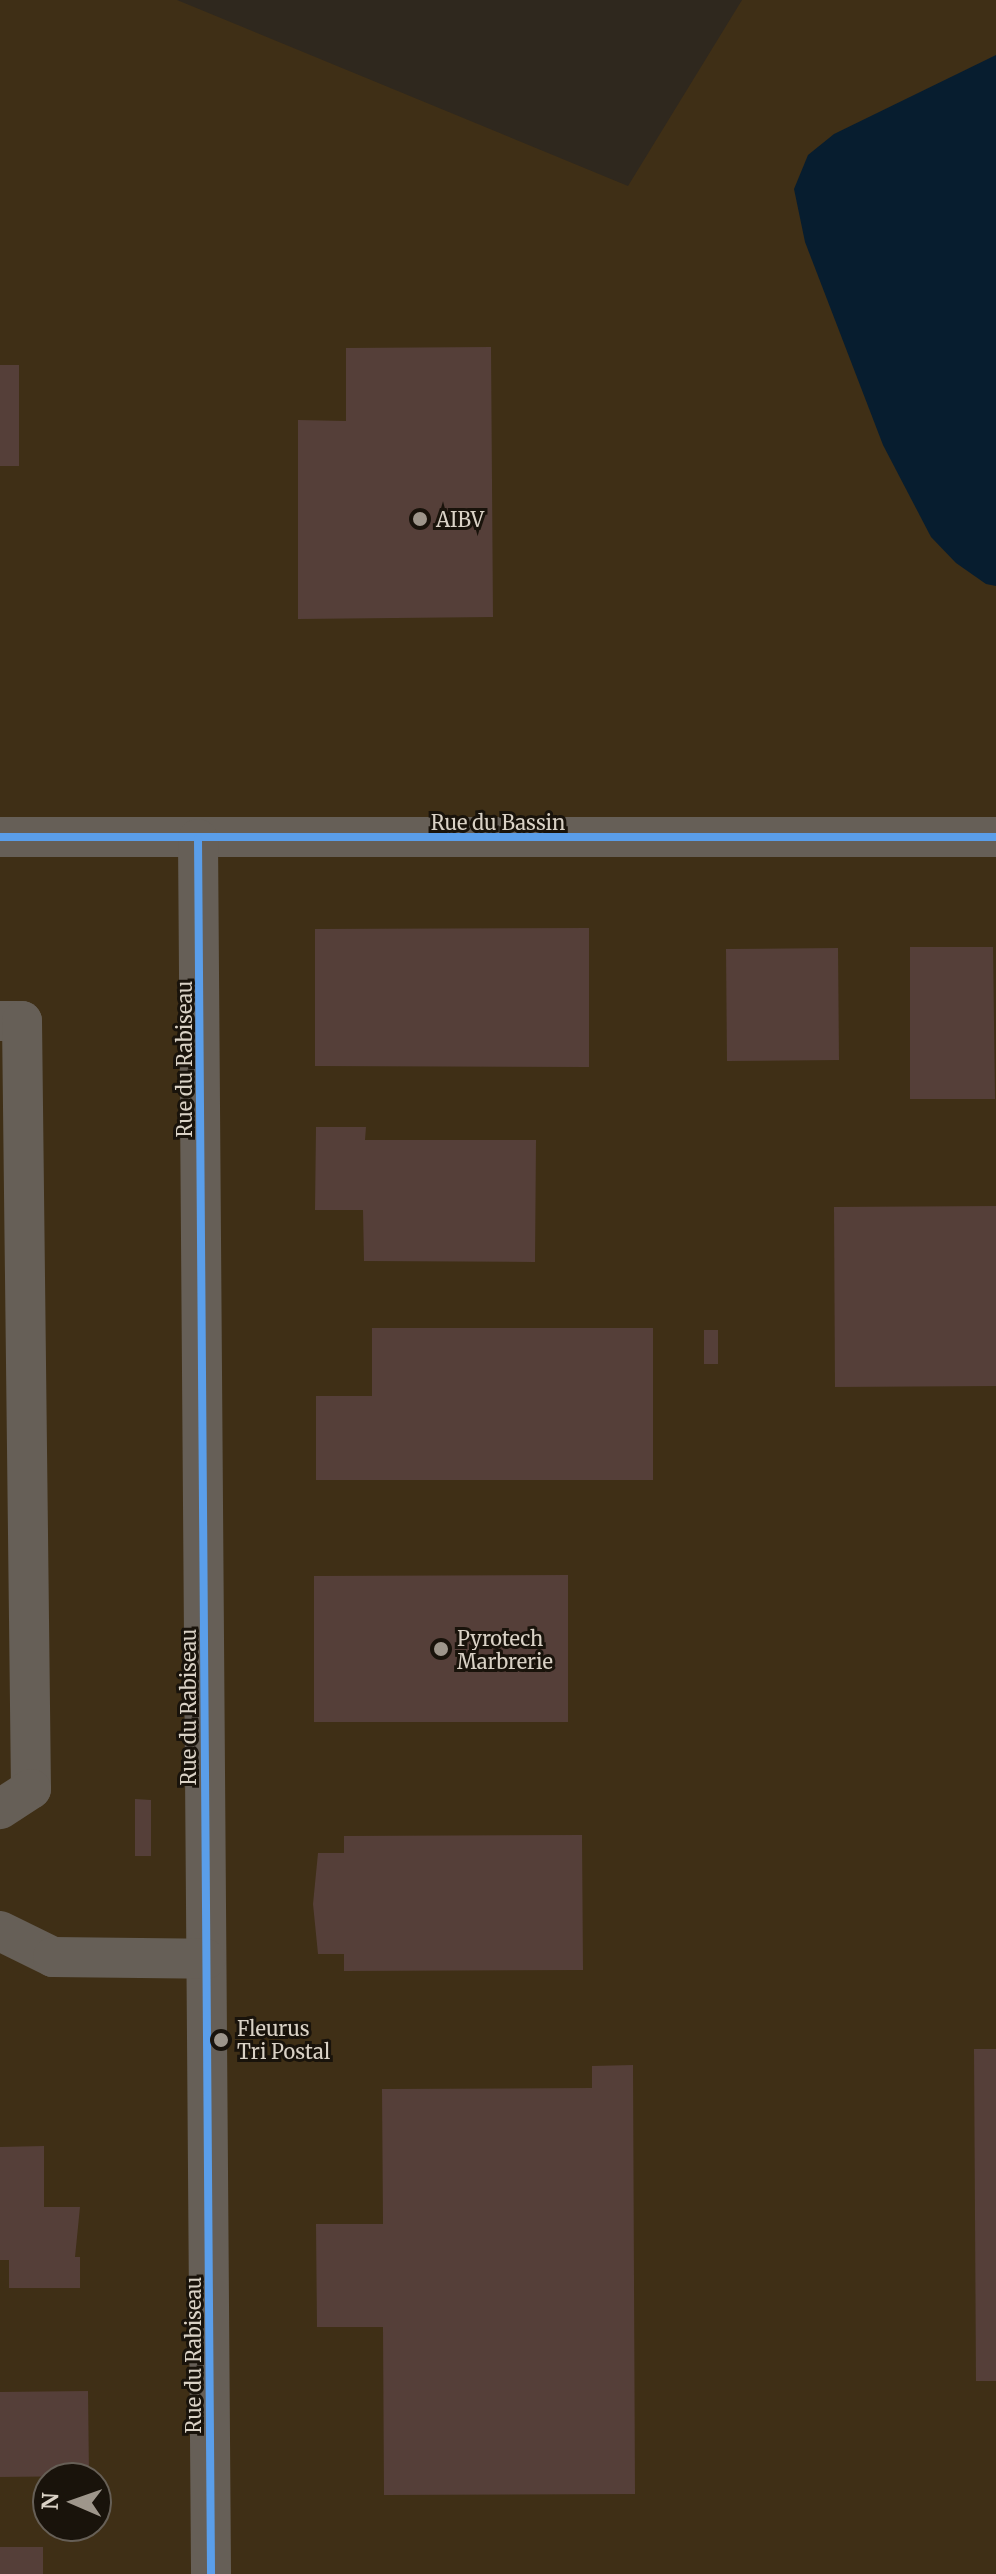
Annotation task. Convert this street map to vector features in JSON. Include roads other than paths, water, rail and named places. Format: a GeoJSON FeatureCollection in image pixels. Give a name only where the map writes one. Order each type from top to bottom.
{"type":"FeatureCollection","features":[{"type":"Feature","properties":{"kind":"street","name":"Rue du Bassin"},"geometry":{"type":"LineString","coordinates":[[0,837],[996,837]]}},
{"type":"Feature","properties":{"kind":"street","name":"Rue du Rabiseau"},"geometry":{"type":"LineString","coordinates":[[198,839],[211,2574]]}},
{"type":"Feature","properties":{"kind":"street"},"geometry":{"type":"LineString","coordinates":[[0,1021],[22,1021],[31,1789],[0,1809]]}},
{"type":"Feature","properties":{"kind":"street"},"geometry":{"type":"LineString","coordinates":[[0,1931],[53,1957],[206,1959]]}},
{"type":"Feature","properties":{"kind":"water"},"geometry":{"type":"Polygon","coordinates":[[[996,55],[996,586],[986,584],[956,563],[931,537],[883,445],[805,242],[794,189],[808,155],[834,134],[996,55]]]}},
{"type":"Feature","properties":{"kind":"place","name":"AIBV"},"geometry":{"type":"Point","coordinates":[420,519]}},
{"type":"Feature","properties":{"kind":"place","name":"Pyrotech Marbrerie"},"geometry":{"type":"Point","coordinates":[441,1649]}},
{"type":"Feature","properties":{"kind":"place","name":"Fleurus Tri Postal"},"geometry":{"type":"Point","coordinates":[221,2040]}}]}
